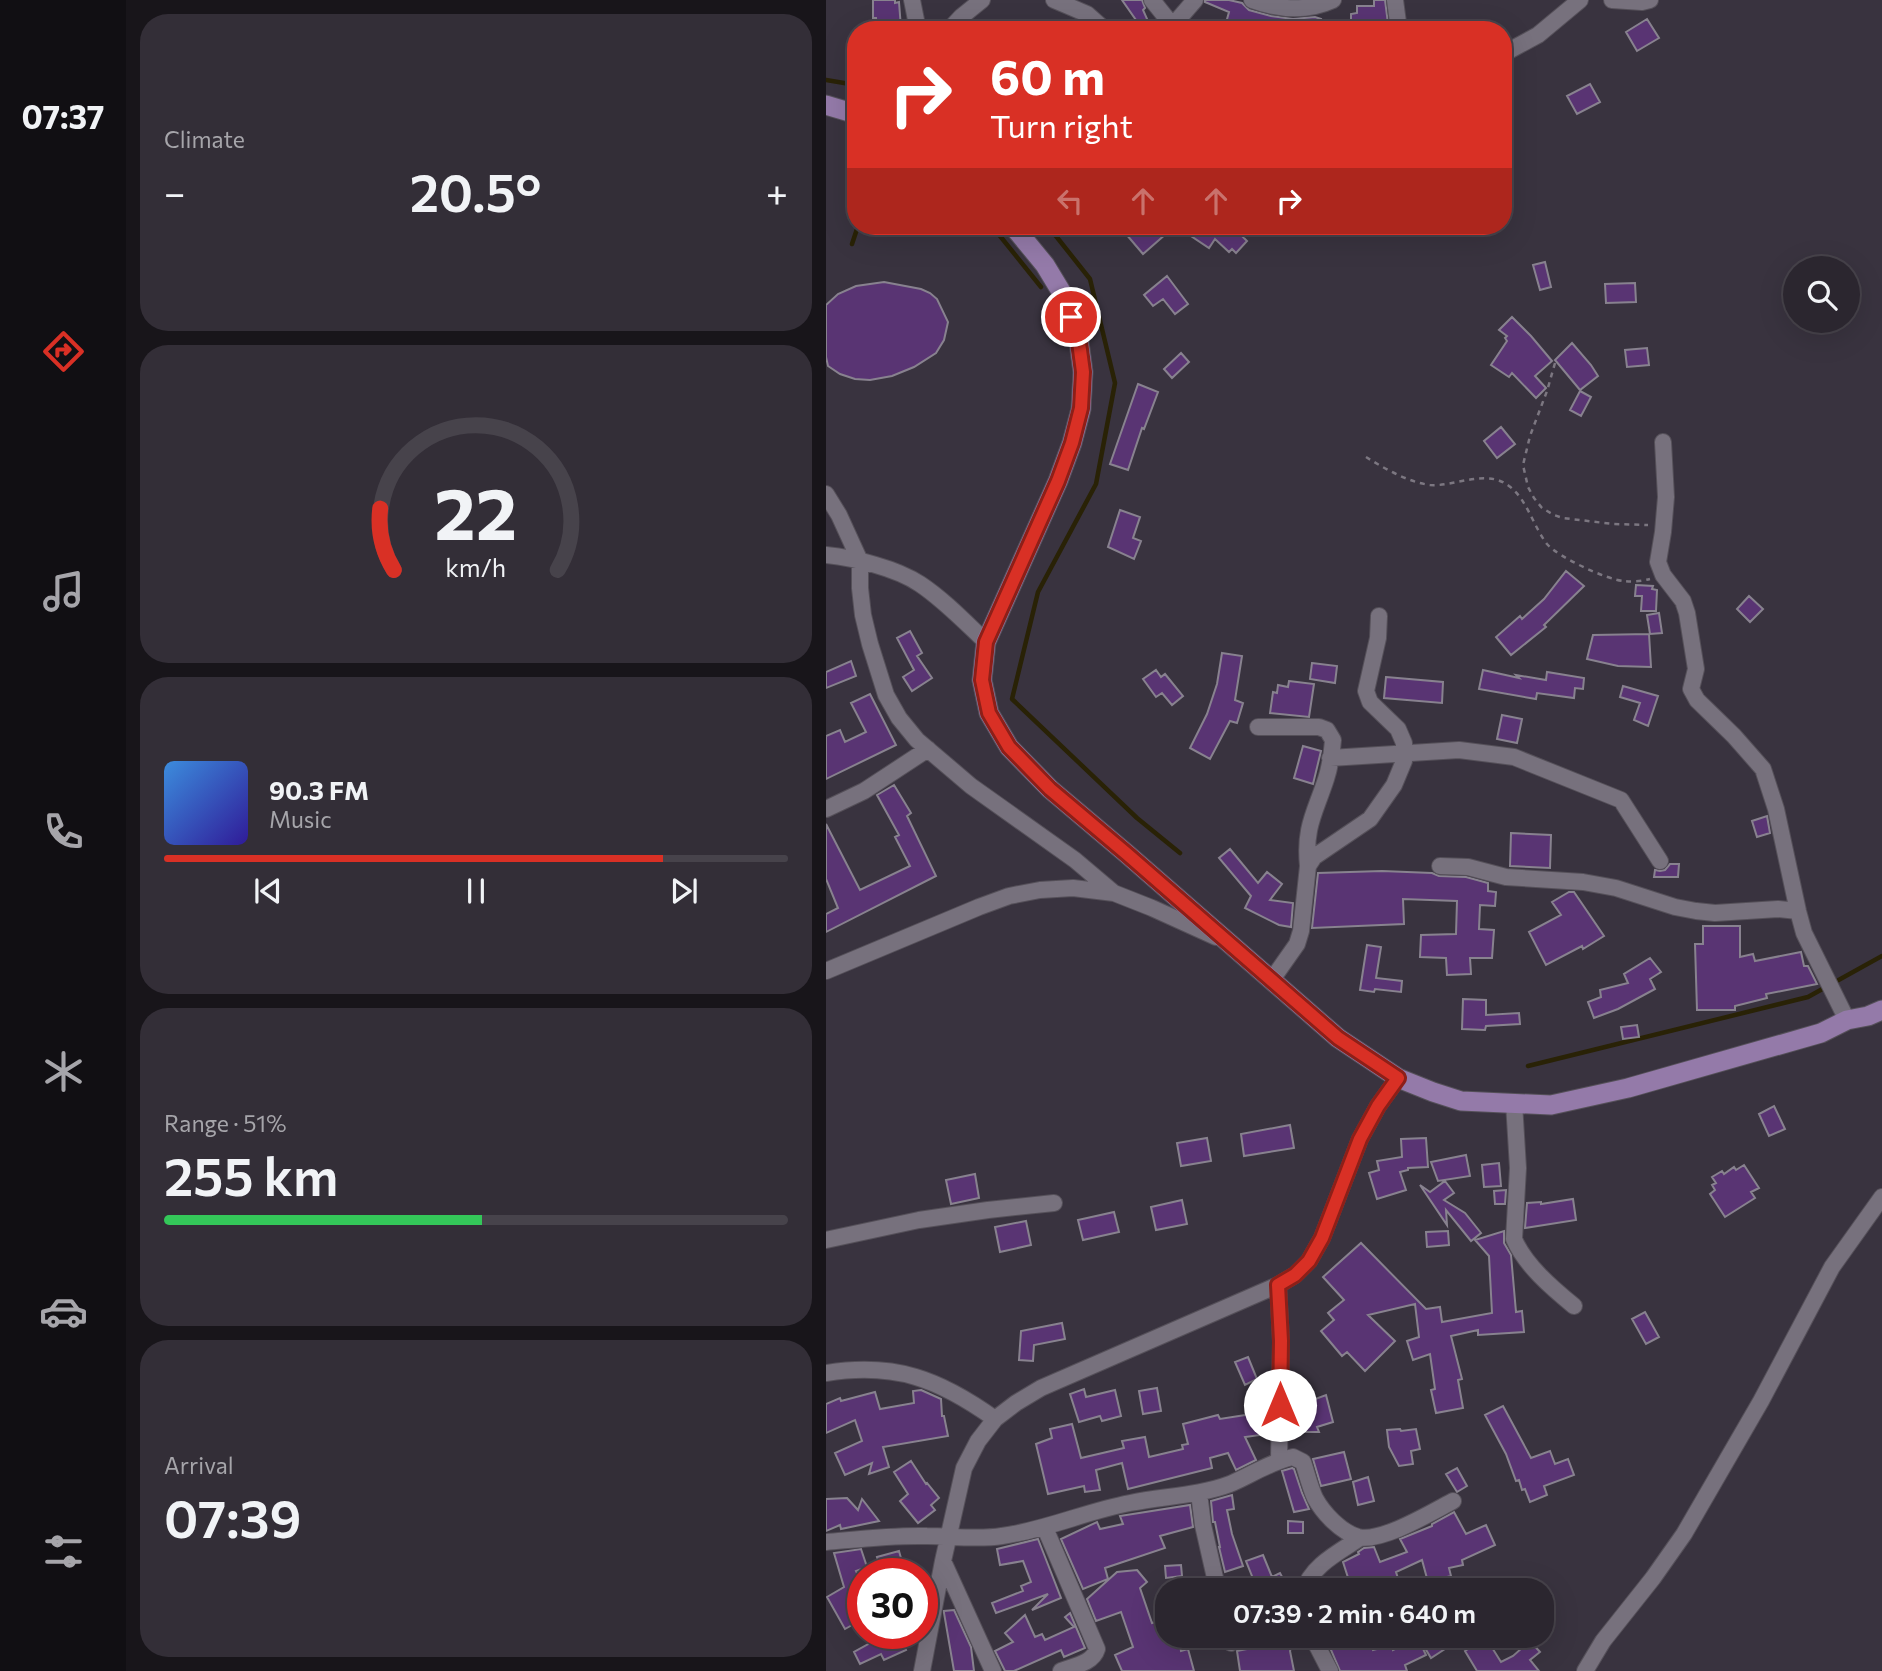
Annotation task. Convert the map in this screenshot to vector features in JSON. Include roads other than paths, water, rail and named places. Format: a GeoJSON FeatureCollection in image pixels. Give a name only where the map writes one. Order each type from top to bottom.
{"type":"FeatureCollection","features":[{"type":"Feature","properties":{"kind":"main road"},"geometry":{"type":"LineString","coordinates":[[826,105],[847,111]]}},
{"type":"Feature","properties":{"kind":"main road"},"geometry":{"type":"LineString","coordinates":[[1020,235],[1045,265],[1065,298],[1078,335],[1083,372],[1081,408],[1058,481],[986,642],[982,680],[989,713],[1009,747],[1050,789],[1338,1038],[1398,1078],[1461,1101],[1551,1105],[1628,1088],[1821,1033],[1847,1020],[1882,1010]]}},
{"type":"Feature","properties":{"kind":"street"},"geometry":{"type":"LineString","coordinates":[[912,0],[916,21]]}},
{"type":"Feature","properties":{"kind":"street"},"geometry":{"type":"LineString","coordinates":[[957,21],[982,0]]}},
{"type":"Feature","properties":{"kind":"street"},"geometry":{"type":"LineString","coordinates":[[1054,0],[1087,7],[1098,21]]}},
{"type":"Feature","properties":{"kind":"street"},"geometry":{"type":"LineString","coordinates":[[1152,0],[1166,21]]}},
{"type":"Feature","properties":{"kind":"street"},"geometry":{"type":"LineString","coordinates":[[1176,21],[1195,0]]}},
{"type":"Feature","properties":{"kind":"street"},"geometry":{"type":"LineString","coordinates":[[1252,0],[1298,9],[1321,6],[1333,0]]}},
{"type":"Feature","properties":{"kind":"street"},"geometry":{"type":"LineString","coordinates":[[1395,0],[1398,21]]}},
{"type":"Feature","properties":{"kind":"street"},"geometry":{"type":"LineString","coordinates":[[1512,49],[1538,35],[1580,0]]}},
{"type":"Feature","properties":{"kind":"street"},"geometry":{"type":"LineString","coordinates":[[1612,0],[1650,0]]}},
{"type":"Feature","properties":{"kind":"street"},"geometry":{"type":"LineString","coordinates":[[1663,442],[1666,497],[1658,562],[1663,575],[1678,592],[1687,613],[1696,669],[1691,689],[1763,769],[1776,809],[1804,933],[1847,1020]]}},
{"type":"Feature","properties":{"kind":"street"},"geometry":{"type":"LineString","coordinates":[[826,494],[860,561],[863,615],[875,664],[886,695],[899,719],[917,740],[971,786],[1076,860],[1114,893]]}},
{"type":"Feature","properties":{"kind":"street"},"geometry":{"type":"LineString","coordinates":[[826,555],[860,561],[918,582],[986,642]]}},
{"type":"Feature","properties":{"kind":"street"},"geometry":{"type":"LineString","coordinates":[[1308,866],[1314,857],[1370,819],[1401,772],[1404,743],[1398,729],[1370,702],[1366,691],[1380,616]]}},
{"type":"Feature","properties":{"kind":"street"},"geometry":{"type":"LineString","coordinates":[[1258,727],[1319,727],[1327,730],[1334,740],[1327,776],[1307,833],[1308,866],[1301,931],[1297,944],[1271,981]]}},
{"type":"Feature","properties":{"kind":"street"},"geometry":{"type":"LineString","coordinates":[[827,810],[928,749]]}},
{"type":"Feature","properties":{"kind":"street"},"geometry":{"type":"LineString","coordinates":[[1330,758],[1459,750],[1514,757],[1621,800],[1660,861]]}},
{"type":"Feature","properties":{"kind":"street"},"geometry":{"type":"LineString","coordinates":[[1440,866],[1468,867],[1506,877],[1583,882],[1616,888],[1696,911],[1798,911]]}},
{"type":"Feature","properties":{"kind":"street"},"geometry":{"type":"LineString","coordinates":[[826,971],[915,932],[1009,896],[1040,890],[1073,888],[1114,893],[1225,940]]}},
{"type":"Feature","properties":{"kind":"street"},"geometry":{"type":"LineString","coordinates":[[922,1671],[964,1468],[978,1441],[995,1419],[1041,1388],[1278,1285],[1295,1275],[1309,1261],[1322,1238],[1360,1139],[1378,1106],[1398,1078]]}},
{"type":"Feature","properties":{"kind":"street"},"geometry":{"type":"LineString","coordinates":[[1514,1103],[1518,1168],[1514,1239],[1517,1247],[1548,1285],[1574,1306]]}},
{"type":"Feature","properties":{"kind":"street"},"geometry":{"type":"LineString","coordinates":[[1585,1671],[1603,1641],[1684,1534],[1761,1401],[1832,1266],[1882,1197]]}},
{"type":"Feature","properties":{"kind":"street"},"geometry":{"type":"LineString","coordinates":[[826,1240],[919,1220],[1054,1203]]}},
{"type":"Feature","properties":{"kind":"street"},"geometry":{"type":"LineString","coordinates":[[1278,1285],[1281,1341],[1279,1460]]}},
{"type":"Feature","properties":{"kind":"street"},"geometry":{"type":"LineString","coordinates":[[826,1373],[869,1368],[891,1370],[961,1395],[995,1419]]}},
{"type":"Feature","properties":{"kind":"street"},"geometry":{"type":"LineString","coordinates":[[826,1542],[948,1536],[982,1538],[1045,1528],[1088,1513],[1130,1503],[1199,1493],[1230,1484],[1279,1460],[1293,1457],[1303,1462],[1315,1497],[1329,1517],[1360,1538]]}},
{"type":"Feature","properties":{"kind":"street"},"geometry":{"type":"LineString","coordinates":[[1199,1493],[1215,1578]]}},
{"type":"Feature","properties":{"kind":"street"},"geometry":{"type":"LineString","coordinates":[[1310,1578],[1316,1570],[1360,1538],[1397,1530],[1453,1501]]}},
{"type":"Feature","properties":{"kind":"street"},"geometry":{"type":"LineString","coordinates":[[1045,1528],[1097,1649],[1092,1659],[1061,1671]]}},
{"type":"Feature","properties":{"kind":"street"},"geometry":{"type":"LineString","coordinates":[[943,1561],[993,1671]]}},
{"type":"Feature","properties":{"kind":"street"},"geometry":{"type":"LineString","coordinates":[[1318,1648],[1330,1671]]}},
{"type":"Feature","properties":{"kind":"waterway"},"geometry":{"type":"LineString","coordinates":[[826,80],[847,84]]}},
{"type":"Feature","properties":{"kind":"waterway"},"geometry":{"type":"LineString","coordinates":[[852,244],[855,235]]}},
{"type":"Feature","properties":{"kind":"waterway"},"geometry":{"type":"LineString","coordinates":[[999,235],[1041,287]]}},
{"type":"Feature","properties":{"kind":"waterway"},"geometry":{"type":"LineString","coordinates":[[1055,235],[1090,279],[1115,383],[1096,484],[1038,592],[1012,699],[1137,818],[1180,853]]}},
{"type":"Feature","properties":{"kind":"waterway"},"geometry":{"type":"LineString","coordinates":[[1528,1066],[1808,997],[1882,956]]}}]}
